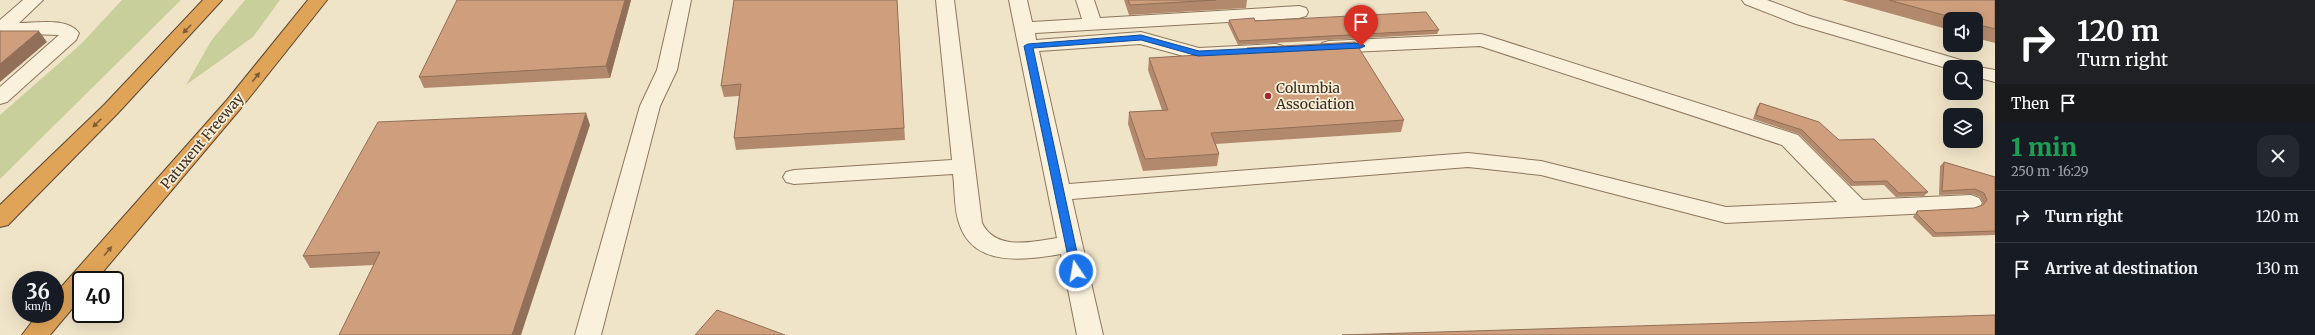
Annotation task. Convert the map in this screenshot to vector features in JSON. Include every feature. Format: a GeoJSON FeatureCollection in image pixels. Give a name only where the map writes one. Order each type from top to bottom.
{"type":"FeatureCollection","features":[{"type":"Feature","properties":{"kind":"highway"},"geometry":{"type":"LineString","coordinates":[[0,219],[110,109],[213,0]]}},
{"type":"Feature","properties":{"kind":"highway","name":"Patuxent Freeway"},"geometry":{"type":"LineString","coordinates":[[91,271],[234,104],[318,0]]}},
{"type":"Feature","properties":{"kind":"highway","name":"Patuxent Freeway"},"geometry":{"type":"LineString","coordinates":[[64,301],[72,292]]}},
{"type":"Feature","properties":{"kind":"highway"},"geometry":{"type":"LineString","coordinates":[[35,335],[45,323]]}},
{"type":"Feature","properties":{"kind":"street"},"geometry":{"type":"LineString","coordinates":[[0,98],[69,36],[70,33],[63,28],[2,28],[34,0]]}},
{"type":"Feature","properties":{"kind":"street"},"geometry":{"type":"LineString","coordinates":[[588,335],[650,106],[667,70],[682,0]]}},
{"type":"Feature","properties":{"kind":"street"},"geometry":{"type":"LineString","coordinates":[[945,0],[970,223],[973,232],[981,241],[1007,251],[1070,244]]}},
{"type":"Feature","properties":{"kind":"street"},"geometry":{"type":"LineString","coordinates":[[1018,0],[1090,335]]}},
{"type":"Feature","properties":{"kind":"street"},"geometry":{"type":"LineString","coordinates":[[1085,0],[1092,24]]}},
{"type":"Feature","properties":{"kind":"street"},"geometry":{"type":"LineString","coordinates":[[1751,0],[1803,20],[1943,61]]}},
{"type":"Feature","properties":{"kind":"street"},"geometry":{"type":"LineString","coordinates":[[1026,37],[1092,24],[1299,12]]}},
{"type":"Feature","properties":{"kind":"street"},"geometry":{"type":"LineString","coordinates":[[1026,37],[1141,38],[1198,54],[1482,40],[1790,140],[1858,208]]}},
{"type":"Feature","properties":{"kind":"street"},"geometry":{"type":"LineString","coordinates":[[1983,73],[1995,76]]}},
{"type":"Feature","properties":{"kind":"street"},"geometry":{"type":"LineString","coordinates":[[1060,192],[1468,160],[1540,168],[1726,215],[1971,202]]}},
{"type":"Feature","properties":{"kind":"street"},"geometry":{"type":"LineString","coordinates":[[794,177],[964,166]]}},
{"type":"Feature","properties":{"kind":"green space"},"geometry":{"type":"Polygon","coordinates":[[[122,0],[181,0],[0,179],[0,115],[81,44],[122,0]]]}},
{"type":"Feature","properties":{"kind":"green space"},"geometry":{"type":"Polygon","coordinates":[[[245,0],[280,0],[253,37],[186,85],[211,41],[245,0]]]}},
{"type":"Feature","properties":{"kind":"building"},"geometry":{"type":"Polygon","coordinates":[[[457,0],[625,0],[606,66],[419,77],[457,0]]]}},
{"type":"Feature","properties":{"kind":"building"},"geometry":{"type":"Polygon","coordinates":[[[734,0],[897,0],[904,128],[734,138],[741,84],[721,86],[734,0]]]}},
{"type":"Feature","properties":{"kind":"building"},"geometry":{"type":"Polygon","coordinates":[[[1128,0],[1216,0],[1130,5],[1128,0]]]}},
{"type":"Feature","properties":{"kind":"building"},"geometry":{"type":"Polygon","coordinates":[[[1889,0],[1995,0],[1995,29],[1983,26],[1983,12],[1943,12],[1943,15],[1889,0]]]}},
{"type":"Feature","properties":{"kind":"building"},"geometry":{"type":"Polygon","coordinates":[[[1426,12],[1439,30],[1239,41],[1229,20],[1254,18],[1255,21],[1426,12]]]}},
{"type":"Feature","properties":{"kind":"building"},"geometry":{"type":"Polygon","coordinates":[[[0,31],[39,31],[0,64],[0,31]]]}},
{"type":"Feature","properties":{"kind":"building","name":"Columbia Association"},"geometry":{"type":"Polygon","coordinates":[[[1355,42],[1404,120],[1211,133],[1219,154],[1145,159],[1129,112],[1168,110],[1149,58],[1249,52],[1247,48],[1355,42]]]}},
{"type":"Feature","properties":{"kind":"building"},"geometry":{"type":"Polygon","coordinates":[[[1760,103],[1819,122],[1839,140],[1874,139],[1928,192],[1899,193],[1887,181],[1854,182],[1802,130],[1756,115],[1760,103]]]}},
{"type":"Feature","properties":{"kind":"building"},"geometry":{"type":"Polygon","coordinates":[[[586,113],[512,335],[339,335],[380,252],[303,256],[378,122],[586,113]]]}},
{"type":"Feature","properties":{"kind":"building"},"geometry":{"type":"Polygon","coordinates":[[[1944,162],[1995,177],[1995,231],[1936,233],[1916,213],[1918,212],[1917,211],[1974,208],[1983,205],[1987,200],[1984,193],[1975,189],[1942,191],[1944,162]]]}},
{"type":"Feature","properties":{"kind":"building"},"geometry":{"type":"Polygon","coordinates":[[[717,310],[785,335],[695,335],[717,310]]]}},
{"type":"Feature","properties":{"kind":"building"},"geometry":{"type":"Polygon","coordinates":[[[1995,315],[1995,335],[1342,335],[1995,315]]]}},
{"type":"Feature","properties":{"kind":"place","name":"Columbia Association"},"geometry":{"type":"Point","coordinates":[1268,96]}},
{"type":"Feature","properties":{"kind":"route"},"geometry":{"type":"LineString","coordinates":[[1076,271],[1028,46],[1141,38],[1198,54],[1361,46]]}}]}
